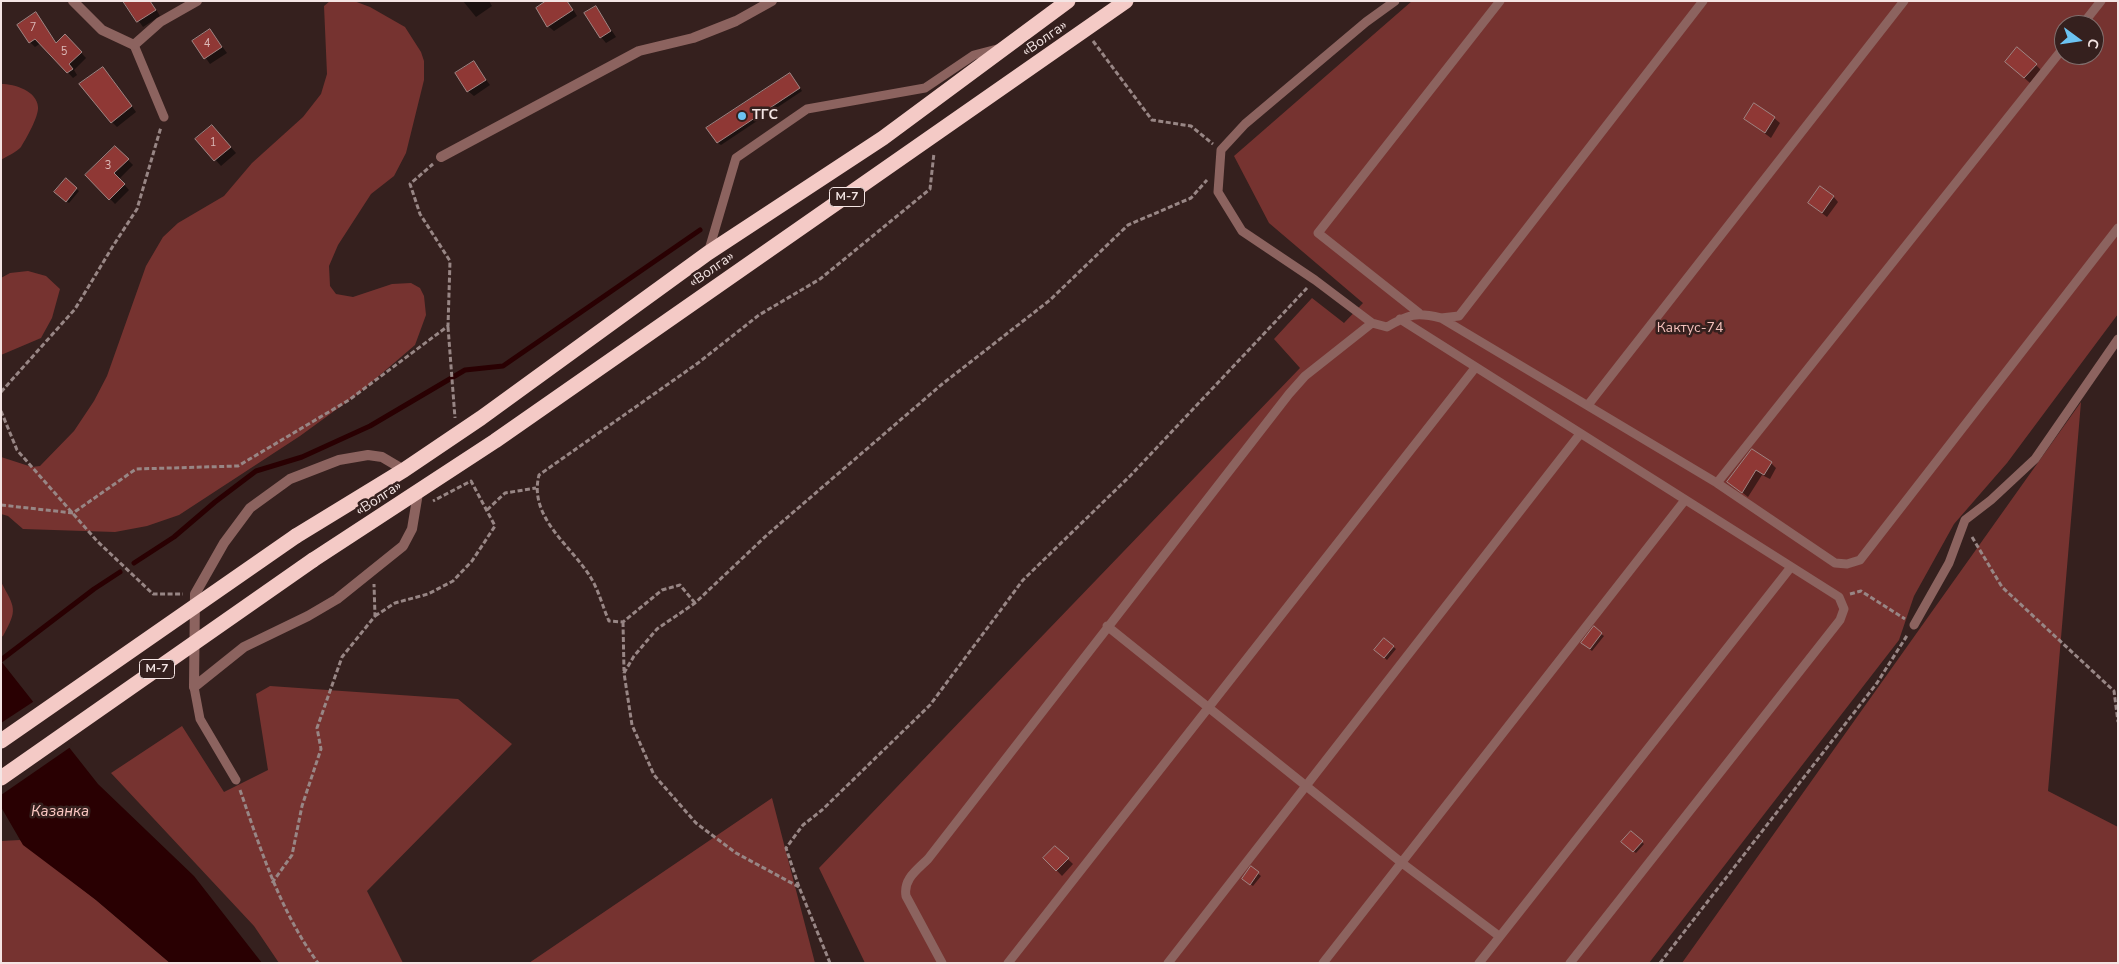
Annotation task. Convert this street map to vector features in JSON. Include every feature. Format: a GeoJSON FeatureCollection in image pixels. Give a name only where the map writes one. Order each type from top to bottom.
{"type":"FeatureCollection","features":[{"type":"Feature","properties":{"kind":"highway","name":"«Волга»"},"geometry":{"type":"LineString","coordinates":[[1,741],[296,536],[404,470],[456,435],[708,253],[883,138],[1068,1]]}},
{"type":"Feature","properties":{"kind":"highway","name":"«Волга»"},"geometry":{"type":"LineString","coordinates":[[1,778],[313,560],[418,493],[936,136],[1126,1]]}},
{"type":"Feature","properties":{"kind":"street"},"geometry":{"type":"LineString","coordinates":[[73,1],[102,30],[134,45],[160,22],[197,1]]}},
{"type":"Feature","properties":{"kind":"street"},"geometry":{"type":"LineString","coordinates":[[441,157],[639,51],[693,38],[736,21],[772,1]]}},
{"type":"Feature","properties":{"kind":"street"},"geometry":{"type":"LineString","coordinates":[[194,688],[195,594],[224,543],[250,508],[290,479],[339,460],[368,455],[382,457],[404,470]]}},
{"type":"Feature","properties":{"kind":"street"},"geometry":{"type":"LineString","coordinates":[[194,688],[244,647],[308,616],[337,599],[402,546],[412,528],[418,493]]}},
{"type":"Feature","properties":{"kind":"lane"},"geometry":{"type":"LineString","coordinates":[[1395,1],[1366,22],[1245,124],[1221,150],[1218,192],[1242,231],[1314,280],[1372,323],[1387,327],[1400,319],[1419,313]]}},
{"type":"Feature","properties":{"kind":"lane"},"geometry":{"type":"LineString","coordinates":[[1500,1],[1318,233],[1419,313],[1441,318],[1588,405],[1717,483],[1835,562],[1847,564],[1860,560],[2118,228]]}},
{"type":"Feature","properties":{"kind":"lane"},"geometry":{"type":"LineString","coordinates":[[1441,318],[1459,316],[1703,1]]}},
{"type":"Feature","properties":{"kind":"lane"},"geometry":{"type":"LineString","coordinates":[[1588,405],[1904,1]]}},
{"type":"Feature","properties":{"kind":"lane"},"geometry":{"type":"LineString","coordinates":[[2090,15],[2101,1]]}},
{"type":"Feature","properties":{"kind":"lane"},"geometry":{"type":"LineString","coordinates":[[134,45],[164,117]]}},
{"type":"Feature","properties":{"kind":"lane"},"geometry":{"type":"LineString","coordinates":[[708,253],[736,158],[807,109],[924,88],[974,56],[1007,46]]}},
{"type":"Feature","properties":{"kind":"lane"},"geometry":{"type":"LineString","coordinates":[[1717,483],[2054,60]]}},
{"type":"Feature","properties":{"kind":"lane"},"geometry":{"type":"LineString","coordinates":[[1400,319],[1839,597],[1844,608],[1840,620],[1570,963]]}},
{"type":"Feature","properties":{"kind":"lane"},"geometry":{"type":"LineString","coordinates":[[942,963],[906,896],[904,888],[907,881],[928,859],[1107,626],[1305,376],[1372,323]]}},
{"type":"Feature","properties":{"kind":"lane"},"geometry":{"type":"LineString","coordinates":[[1914,625],[1949,563],[1965,520],[2035,459],[2118,339]]}},
{"type":"Feature","properties":{"kind":"lane"},"geometry":{"type":"LineString","coordinates":[[1008,963],[1475,368]]}},
{"type":"Feature","properties":{"kind":"lane"},"geometry":{"type":"LineString","coordinates":[[1168,963],[1307,787],[1580,434]]}},
{"type":"Feature","properties":{"kind":"lane"},"geometry":{"type":"LineString","coordinates":[[1323,963],[1686,500]]}},
{"type":"Feature","properties":{"kind":"lane"},"geometry":{"type":"LineString","coordinates":[[1479,963],[1791,567]]}},
{"type":"Feature","properties":{"kind":"lane"},"geometry":{"type":"LineString","coordinates":[[1107,626],[1402,863],[1499,936]]}},
{"type":"Feature","properties":{"kind":"lane"},"geometry":{"type":"LineString","coordinates":[[194,688],[200,719],[236,780]]}},
{"type":"Feature","properties":{"kind":"path"},"geometry":{"type":"LineString","coordinates":[[1085,30],[1152,120],[1191,126],[1221,150]]}},
{"type":"Feature","properties":{"kind":"path"},"geometry":{"type":"LineString","coordinates":[[1,392],[75,309],[112,246],[137,209],[164,117]]}},
{"type":"Feature","properties":{"kind":"path"},"geometry":{"type":"LineString","coordinates":[[695,603],[680,585],[662,590],[623,622],[609,622],[591,579],[548,524],[536,488],[539,475],[698,363],[759,316],[820,279],[930,189],[936,136]]}},
{"type":"Feature","properties":{"kind":"path"},"geometry":{"type":"LineString","coordinates":[[441,157],[410,184],[420,214],[450,261],[448,326],[456,435]]}},
{"type":"Feature","properties":{"kind":"path"},"geometry":{"type":"LineString","coordinates":[[624,673],[634,656],[657,629],[695,603],[768,534],[940,385],[1050,300],[1128,226],[1191,198],[1220,164]]}},
{"type":"Feature","properties":{"kind":"path"},"geometry":{"type":"LineString","coordinates":[[830,963],[799,887],[786,848],[803,825],[822,810],[930,705],[1023,580],[1131,475],[1314,280]]}},
{"type":"Feature","properties":{"kind":"path"},"geometry":{"type":"LineString","coordinates":[[1,505],[73,514],[136,470],[238,466],[349,400],[448,326]]}},
{"type":"Feature","properties":{"kind":"path"},"geometry":{"type":"LineString","coordinates":[[1,412],[17,450],[97,541],[154,594],[195,594]]}},
{"type":"Feature","properties":{"kind":"path"},"geometry":{"type":"LineString","coordinates":[[272,882],[292,855],[302,806],[321,749],[317,728],[342,657],[375,616],[396,603],[428,594],[453,581],[472,561],[495,526],[471,481],[430,503],[414,516]]}},
{"type":"Feature","properties":{"kind":"path"},"geometry":{"type":"LineString","coordinates":[[487,510],[505,493],[536,488]]}},
{"type":"Feature","properties":{"kind":"path"},"geometry":{"type":"LineString","coordinates":[[1965,520],[1974,541],[2002,587],[2114,691],[2118,722]]}},
{"type":"Feature","properties":{"kind":"path"},"geometry":{"type":"LineString","coordinates":[[374,570],[375,616]]}},
{"type":"Feature","properties":{"kind":"path"},"geometry":{"type":"LineString","coordinates":[[1660,963],[1877,683],[1914,625],[1861,591],[1839,597]]}},
{"type":"Feature","properties":{"kind":"path"},"geometry":{"type":"LineString","coordinates":[[623,622],[624,673],[632,725],[654,775],[696,824],[736,853],[799,887]]}},
{"type":"Feature","properties":{"kind":"path"},"geometry":{"type":"LineString","coordinates":[[236,780],[272,882],[304,944],[318,963]]}},
{"type":"Feature","properties":{"kind":"green space"},"geometry":{"type":"Polygon","coordinates":[[[330,1],[354,1],[370,7],[405,27],[421,52],[424,61],[424,80],[406,153],[394,176],[371,194],[338,245],[329,266],[330,286],[336,294],[353,297],[392,284],[411,283],[420,288],[424,296],[426,315],[415,345],[359,393],[300,436],[179,515],[147,526],[115,532],[23,529],[8,516],[1,514],[1,457],[32,467],[40,466],[74,431],[94,401],[107,376],[146,266],[163,237],[178,223],[224,196],[252,163],[303,117],[321,94],[327,74],[324,6],[330,1]]]}},
{"type":"Feature","properties":{"kind":"green space","name":"Кактус-74"},"geometry":{"type":"Polygon","coordinates":[[[1412,1],[2118,1],[2118,314],[2007,463],[1954,524],[1914,596],[1899,640],[1649,963],[865,963],[819,868],[1300,368],[1274,339],[1312,298],[1344,323],[1363,303],[1269,223],[1234,156],[1412,1]]]}},
{"type":"Feature","properties":{"kind":"green space"},"geometry":{"type":"Polygon","coordinates":[[[1,84],[13,85],[30,93],[37,101],[38,111],[21,147],[1,160],[1,84]]]}},
{"type":"Feature","properties":{"kind":"green space"},"geometry":{"type":"Polygon","coordinates":[[[28,271],[46,276],[60,289],[52,318],[41,338],[1,355],[1,278],[10,273],[28,271]]]}},
{"type":"Feature","properties":{"kind":"green space"},"geometry":{"type":"Polygon","coordinates":[[[2081,402],[2048,791],[2118,827],[2118,963],[1682,963],[2081,402]]]}},
{"type":"Feature","properties":{"kind":"green space"},"geometry":{"type":"Polygon","coordinates":[[[1,582],[12,603],[13,614],[1,637],[1,582]]]}},
{"type":"Feature","properties":{"kind":"green space"},"geometry":{"type":"Polygon","coordinates":[[[270,686],[458,699],[512,744],[367,891],[403,963],[279,963],[254,926],[111,773],[182,726],[224,792],[268,770],[256,694],[270,686]]]}},
{"type":"Feature","properties":{"kind":"green space"},"geometry":{"type":"Polygon","coordinates":[[[772,798],[815,963],[529,963],[772,798]]]}},
{"type":"Feature","properties":{"kind":"green space"},"geometry":{"type":"Polygon","coordinates":[[[20,840],[96,900],[170,963],[1,963],[1,841],[20,840]]]}},
{"type":"Feature","properties":{"kind":"water","name":"Казанка"},"geometry":{"type":"Polygon","coordinates":[[[1,661],[98,784],[194,876],[262,963],[170,963],[96,900],[23,845],[1,807],[1,661]]]}},
{"type":"Feature","properties":{"kind":"pier"},"geometry":{"type":"Polygon","coordinates":[[[36,700],[72,746],[1,795],[1,723],[36,700]]]}},
{"type":"Feature","properties":{"kind":"building"},"geometry":{"type":"Polygon","coordinates":[[[123,1],[150,1],[156,10],[137,22],[123,1]]]}},
{"type":"Feature","properties":{"kind":"building"},"geometry":{"type":"Polygon","coordinates":[[[546,1],[567,1],[573,10],[547,27],[536,8],[546,1]]]}},
{"type":"Feature","properties":{"kind":"building"},"geometry":{"type":"Polygon","coordinates":[[[596,6],[611,31],[600,38],[584,13],[596,6]]]}},
{"type":"Feature","properties":{"kind":"building"},"geometry":{"type":"Polygon","coordinates":[[[36,12],[56,43],[65,34],[82,52],[69,64],[73,69],[67,73],[35,39],[29,43],[17,25],[36,12]]]}},
{"type":"Feature","properties":{"kind":"building"},"geometry":{"type":"Polygon","coordinates":[[[210,29],[222,47],[204,59],[192,41],[210,29]]]}},
{"type":"Feature","properties":{"kind":"building"},"geometry":{"type":"Polygon","coordinates":[[[2017,47],[2037,64],[2024,78],[2005,62],[2017,47]]]}},
{"type":"Feature","properties":{"kind":"building"},"geometry":{"type":"Polygon","coordinates":[[[474,61],[486,80],[467,92],[455,73],[474,61]]]}},
{"type":"Feature","properties":{"kind":"building"},"geometry":{"type":"Polygon","coordinates":[[[103,67],[132,106],[111,123],[79,84],[103,67]]]}},
{"type":"Feature","properties":{"kind":"building"},"geometry":{"type":"Polygon","coordinates":[[[790,73],[800,88],[717,143],[706,128],[790,73]]]}},
{"type":"Feature","properties":{"kind":"building"},"geometry":{"type":"Polygon","coordinates":[[[1754,103],[1775,117],[1765,133],[1744,119],[1754,103]]]}},
{"type":"Feature","properties":{"kind":"building"},"geometry":{"type":"Polygon","coordinates":[[[212,125],[231,147],[214,161],[195,139],[212,125]]]}},
{"type":"Feature","properties":{"kind":"building"},"geometry":{"type":"Polygon","coordinates":[[[115,146],[129,159],[114,173],[125,184],[109,200],[85,175],[115,146]]]}},
{"type":"Feature","properties":{"kind":"building"},"geometry":{"type":"Polygon","coordinates":[[[66,178],[77,188],[66,202],[54,192],[66,178]]]}},
{"type":"Feature","properties":{"kind":"building"},"geometry":{"type":"Polygon","coordinates":[[[1820,186],[1834,196],[1822,213],[1808,203],[1820,186]]]}},
{"type":"Feature","properties":{"kind":"building"},"geometry":{"type":"Polygon","coordinates":[[[1752,449],[1772,462],[1764,475],[1756,470],[1742,493],[1727,482],[1752,449]]]}},
{"type":"Feature","properties":{"kind":"building"},"geometry":{"type":"Polygon","coordinates":[[[1594,626],[1602,633],[1590,649],[1581,643],[1594,626]]]}},
{"type":"Feature","properties":{"kind":"building"},"geometry":{"type":"Polygon","coordinates":[[[1384,638],[1394,646],[1384,658],[1374,650],[1384,638]]]}},
{"type":"Feature","properties":{"kind":"building"},"geometry":{"type":"Polygon","coordinates":[[[1631,831],[1643,841],[1633,852],[1621,842],[1631,831]]]}},
{"type":"Feature","properties":{"kind":"building"},"geometry":{"type":"Polygon","coordinates":[[[1055,846],[1069,858],[1056,871],[1043,858],[1055,846]]]}},
{"type":"Feature","properties":{"kind":"building"},"geometry":{"type":"Polygon","coordinates":[[[1251,866],[1259,872],[1250,885],[1242,879],[1251,866]]]}},
{"type":"Feature","properties":{"kind":"waterway"},"geometry":{"type":"LineString","coordinates":[[134,563],[174,537],[215,502],[256,471],[302,457],[370,426],[465,370],[503,366],[700,230]]}},
{"type":"Feature","properties":{"kind":"waterway"},"geometry":{"type":"LineString","coordinates":[[1,660],[94,589],[120,572]]}},
{"type":"Feature","properties":{"kind":"place","name":"ТГС"},"geometry":{"type":"Point","coordinates":[742,116]}}]}
